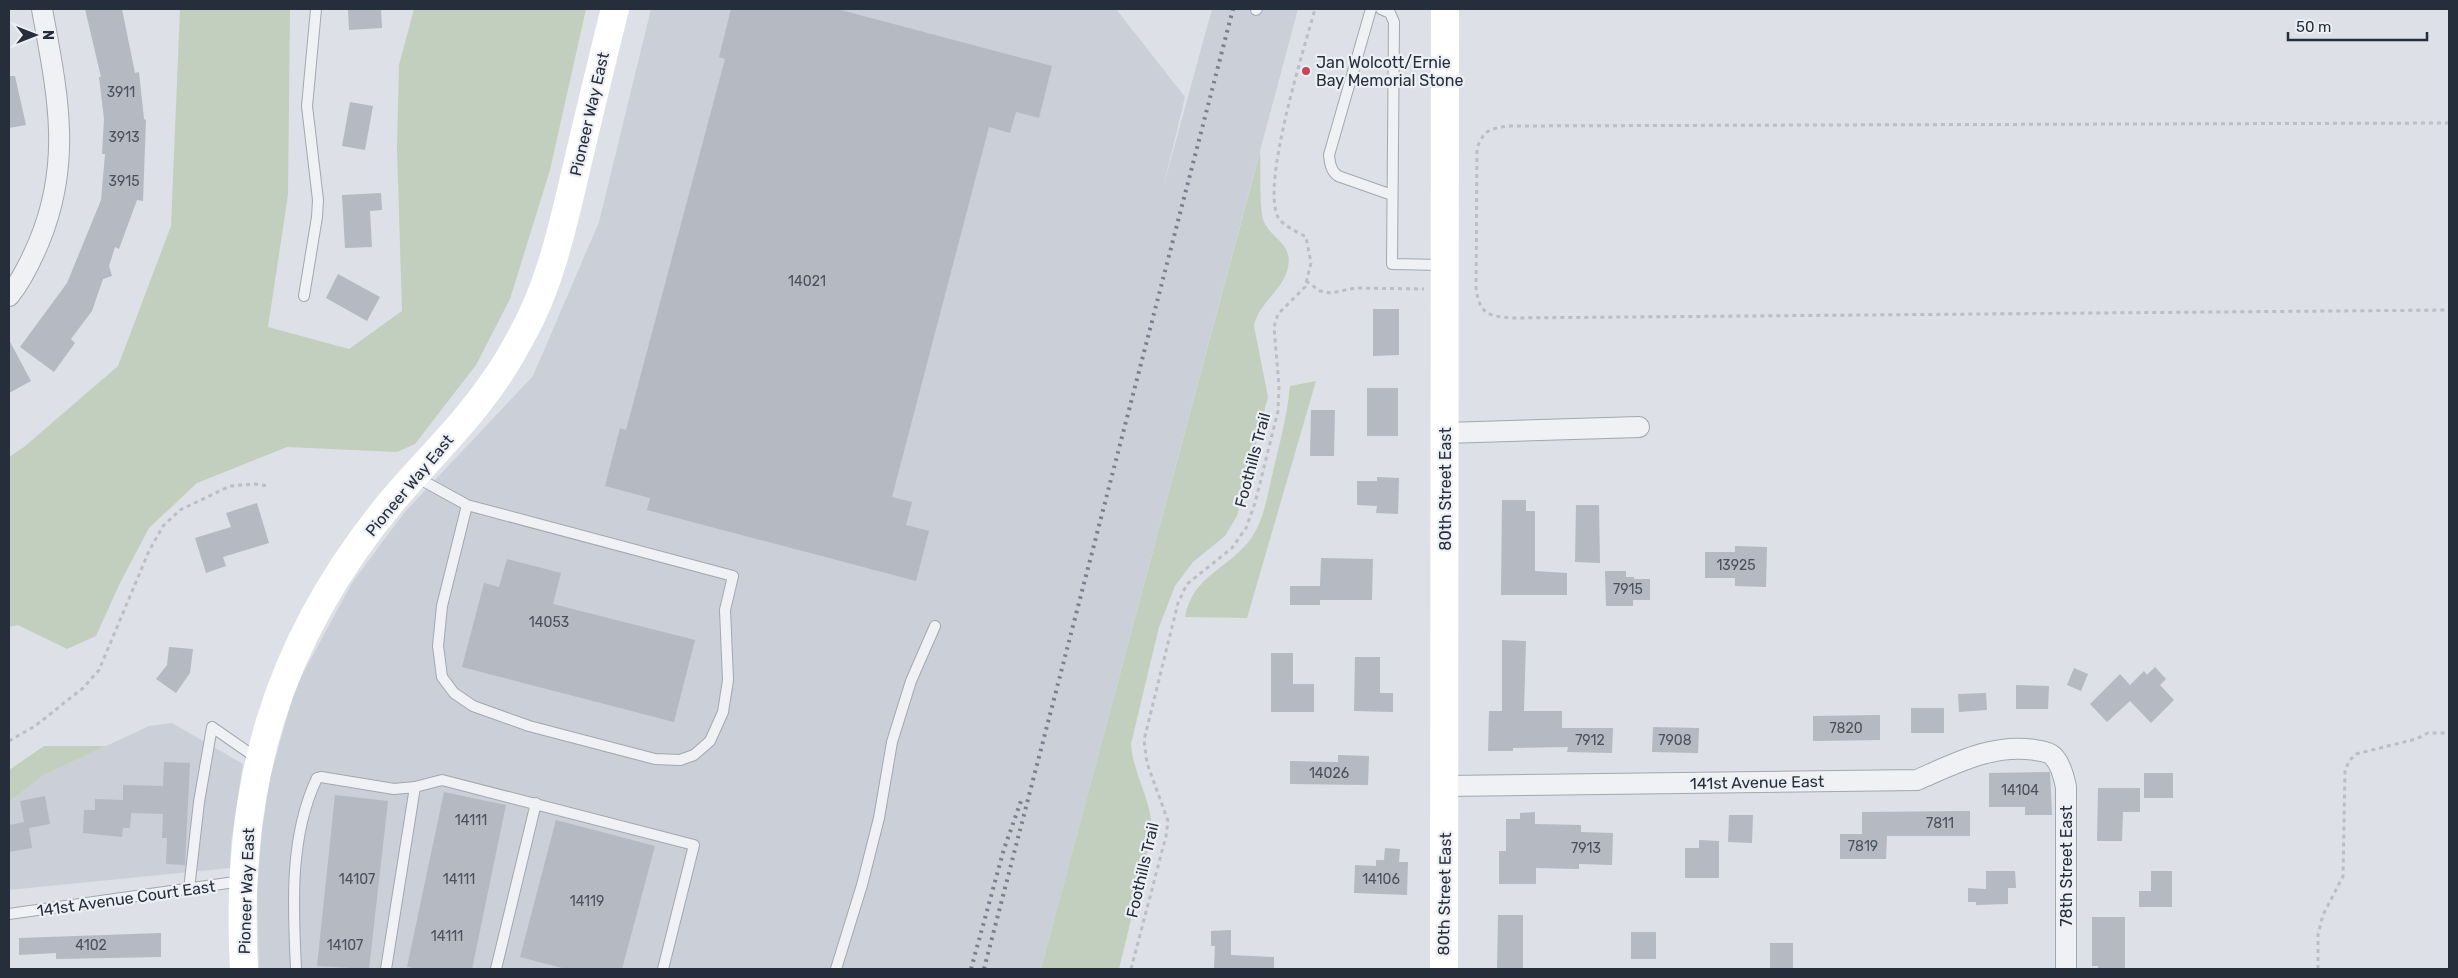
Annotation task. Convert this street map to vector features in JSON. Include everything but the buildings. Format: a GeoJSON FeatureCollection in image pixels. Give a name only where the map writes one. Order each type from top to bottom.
{"type":"FeatureCollection","features":[{"type":"Feature","properties":{"kind":"street"},"geometry":{"type":"LineString","coordinates":[[9,296],[17,286],[45,228],[58,170],[61,136],[58,101],[42,9]]}},
{"type":"Feature","properties":{"kind":"street","name":"Pioneer Way East"},"geometry":{"type":"LineString","coordinates":[[244,969],[243,881],[246,827],[259,760],[282,682],[320,605],[354,551],[392,501],[448,439],[496,380],[536,307],[557,250],[615,9]]}},
{"type":"Feature","properties":{"kind":"street","name":"80th Street East"},"geometry":{"type":"LineString","coordinates":[[1444,969],[1446,786],[1445,9]]}},
{"type":"Feature","properties":{"kind":"street"},"geometry":{"type":"LineString","coordinates":[[1445,433],[1639,427]]}},
{"type":"Feature","properties":{"kind":"street","name":"141st Avenue East"},"geometry":{"type":"LineString","coordinates":[[1446,786],[1917,780],[1966,759],[1994,750],[2028,749],[2046,752],[2052,755],[2058,764]]}},
{"type":"Feature","properties":{"kind":"street","name":"78th Street East"},"geometry":{"type":"LineString","coordinates":[[2058,764],[2066,787],[2066,969]]}},
{"type":"Feature","properties":{"kind":"lane"},"geometry":{"type":"LineString","coordinates":[[304,296],[318,200],[307,106],[316,9]]}},
{"type":"Feature","properties":{"kind":"lane"},"geometry":{"type":"LineString","coordinates":[[1371,9],[1330,155],[1330,163],[1333,172],[1338,176],[1392,195]]}},
{"type":"Feature","properties":{"kind":"lane"},"geometry":{"type":"LineString","coordinates":[[1381,9],[1390,13],[1394,22],[1392,264],[1444,265]]}},
{"type":"Feature","properties":{"kind":"lane"},"geometry":{"type":"LineString","coordinates":[[415,476],[467,505],[733,576],[725,610],[728,680],[723,712],[710,741],[694,755],[680,760],[655,759],[530,726],[473,706],[454,693],[442,677],[438,646],[442,606],[467,505]]}},
{"type":"Feature","properties":{"kind":"lane"},"geometry":{"type":"LineString","coordinates":[[836,969],[862,885],[879,818],[892,742],[911,681],[935,626]]}},
{"type":"Feature","properties":{"kind":"lane"},"geometry":{"type":"LineString","coordinates":[[189,889],[199,802],[212,727],[259,760]]}},
{"type":"Feature","properties":{"kind":"lane"},"geometry":{"type":"LineString","coordinates":[[296,969],[294,912],[296,865],[308,797],[317,778],[321,776],[394,789],[415,787],[442,780],[694,845],[662,969]]}},
{"type":"Feature","properties":{"kind":"lane"},"geometry":{"type":"LineString","coordinates":[[386,969],[415,787]]}},
{"type":"Feature","properties":{"kind":"lane"},"geometry":{"type":"LineString","coordinates":[[496,969],[536,803]]}},
{"type":"Feature","properties":{"kind":"lane","name":"141st Avenue Court East"},"geometry":{"type":"LineString","coordinates":[[9,914],[243,881]]}},
{"type":"Feature","properties":{"kind":"path","name":"Foothills Trail"},"geometry":{"type":"LineString","coordinates":[[1131,969],[1166,836],[1168,821],[1147,763],[1144,740],[1178,603],[1187,584],[1232,548],[1246,528],[1256,503],[1278,411],[1279,386],[1274,327],[1278,314],[1305,287],[1311,263],[1306,238],[1279,220],[1275,194],[1277,153],[1315,9]]}},
{"type":"Feature","properties":{"kind":"path"},"geometry":{"type":"LineString","coordinates":[[2449,123],[1528,126],[1492,128],[1482,136],[1477,148],[1476,289],[1478,302],[1484,312],[1493,317],[1512,318],[2449,310]]}},
{"type":"Feature","properties":{"kind":"path"},"geometry":{"type":"LineString","coordinates":[[1306,280],[1320,291],[1331,293],[1354,288],[1425,289]]}},
{"type":"Feature","properties":{"kind":"path"},"geometry":{"type":"LineString","coordinates":[[9,741],[35,726],[83,688],[99,670],[149,551],[163,526],[180,510],[230,486],[255,484],[268,486]]}},
{"type":"Feature","properties":{"kind":"path"},"geometry":{"type":"LineString","coordinates":[[2318,969],[2318,934],[2323,915],[2343,876],[2345,771],[2349,761],[2356,754],[2428,733],[2449,733]]}},
{"type":"Feature","properties":{"kind":"shaded area"},"geometry":{"type":"Polygon","coordinates":[[[651,9],[1116,9],[1185,97],[1163,188],[1212,9],[1298,9],[1041,969],[259,969],[257,892],[262,829],[270,778],[295,688],[352,583],[404,513],[533,376],[599,222],[651,9]]]}},
{"type":"Feature","properties":{"kind":"shaded area"},"geometry":{"type":"Polygon","coordinates":[[[172,723],[243,764],[231,843],[230,868],[9,890],[9,802],[44,775],[149,726],[172,723]]]}},
{"type":"Feature","properties":{"kind":"green space"},"geometry":{"type":"Polygon","coordinates":[[[180,9],[290,9],[288,195],[268,327],[349,349],[402,311],[397,148],[399,65],[414,9],[586,9],[550,170],[510,299],[476,365],[415,444],[397,452],[287,447],[197,483],[149,528],[120,583],[96,636],[67,649],[18,625],[9,627],[9,457],[24,447],[118,366],[171,226],[180,9]]]}},
{"type":"Feature","properties":{"kind":"green space"},"geometry":{"type":"Polygon","coordinates":[[[1260,152],[1262,216],[1268,228],[1285,247],[1289,259],[1286,275],[1282,283],[1260,310],[1254,326],[1268,397],[1237,516],[1225,536],[1193,562],[1175,586],[1159,627],[1131,744],[1135,767],[1149,810],[1152,833],[1119,969],[1041,969],[1260,152]]]}},
{"type":"Feature","properties":{"kind":"green space"},"geometry":{"type":"Polygon","coordinates":[[[1316,381],[1247,618],[1185,617],[1189,603],[1204,581],[1243,548],[1256,530],[1267,500],[1287,409],[1290,386],[1316,381]]]}},
{"type":"Feature","properties":{"kind":"green space"},"geometry":{"type":"Polygon","coordinates":[[[44,746],[106,746],[44,775],[9,802],[9,770],[44,746]]]}},
{"type":"Feature","properties":{"kind":"railway"},"geometry":{"type":"LineString","coordinates":[[984,969],[1233,9]]}},
{"type":"Feature","properties":{"kind":"railway"},"geometry":{"type":"LineString","coordinates":[[971,969],[1004,849],[1021,801]]}},
{"type":"Feature","properties":{"kind":"place","name":"Jan Wolcott/Ernie Bay Memorial Stone"},"geometry":{"type":"Point","coordinates":[1306,71]}}]}
